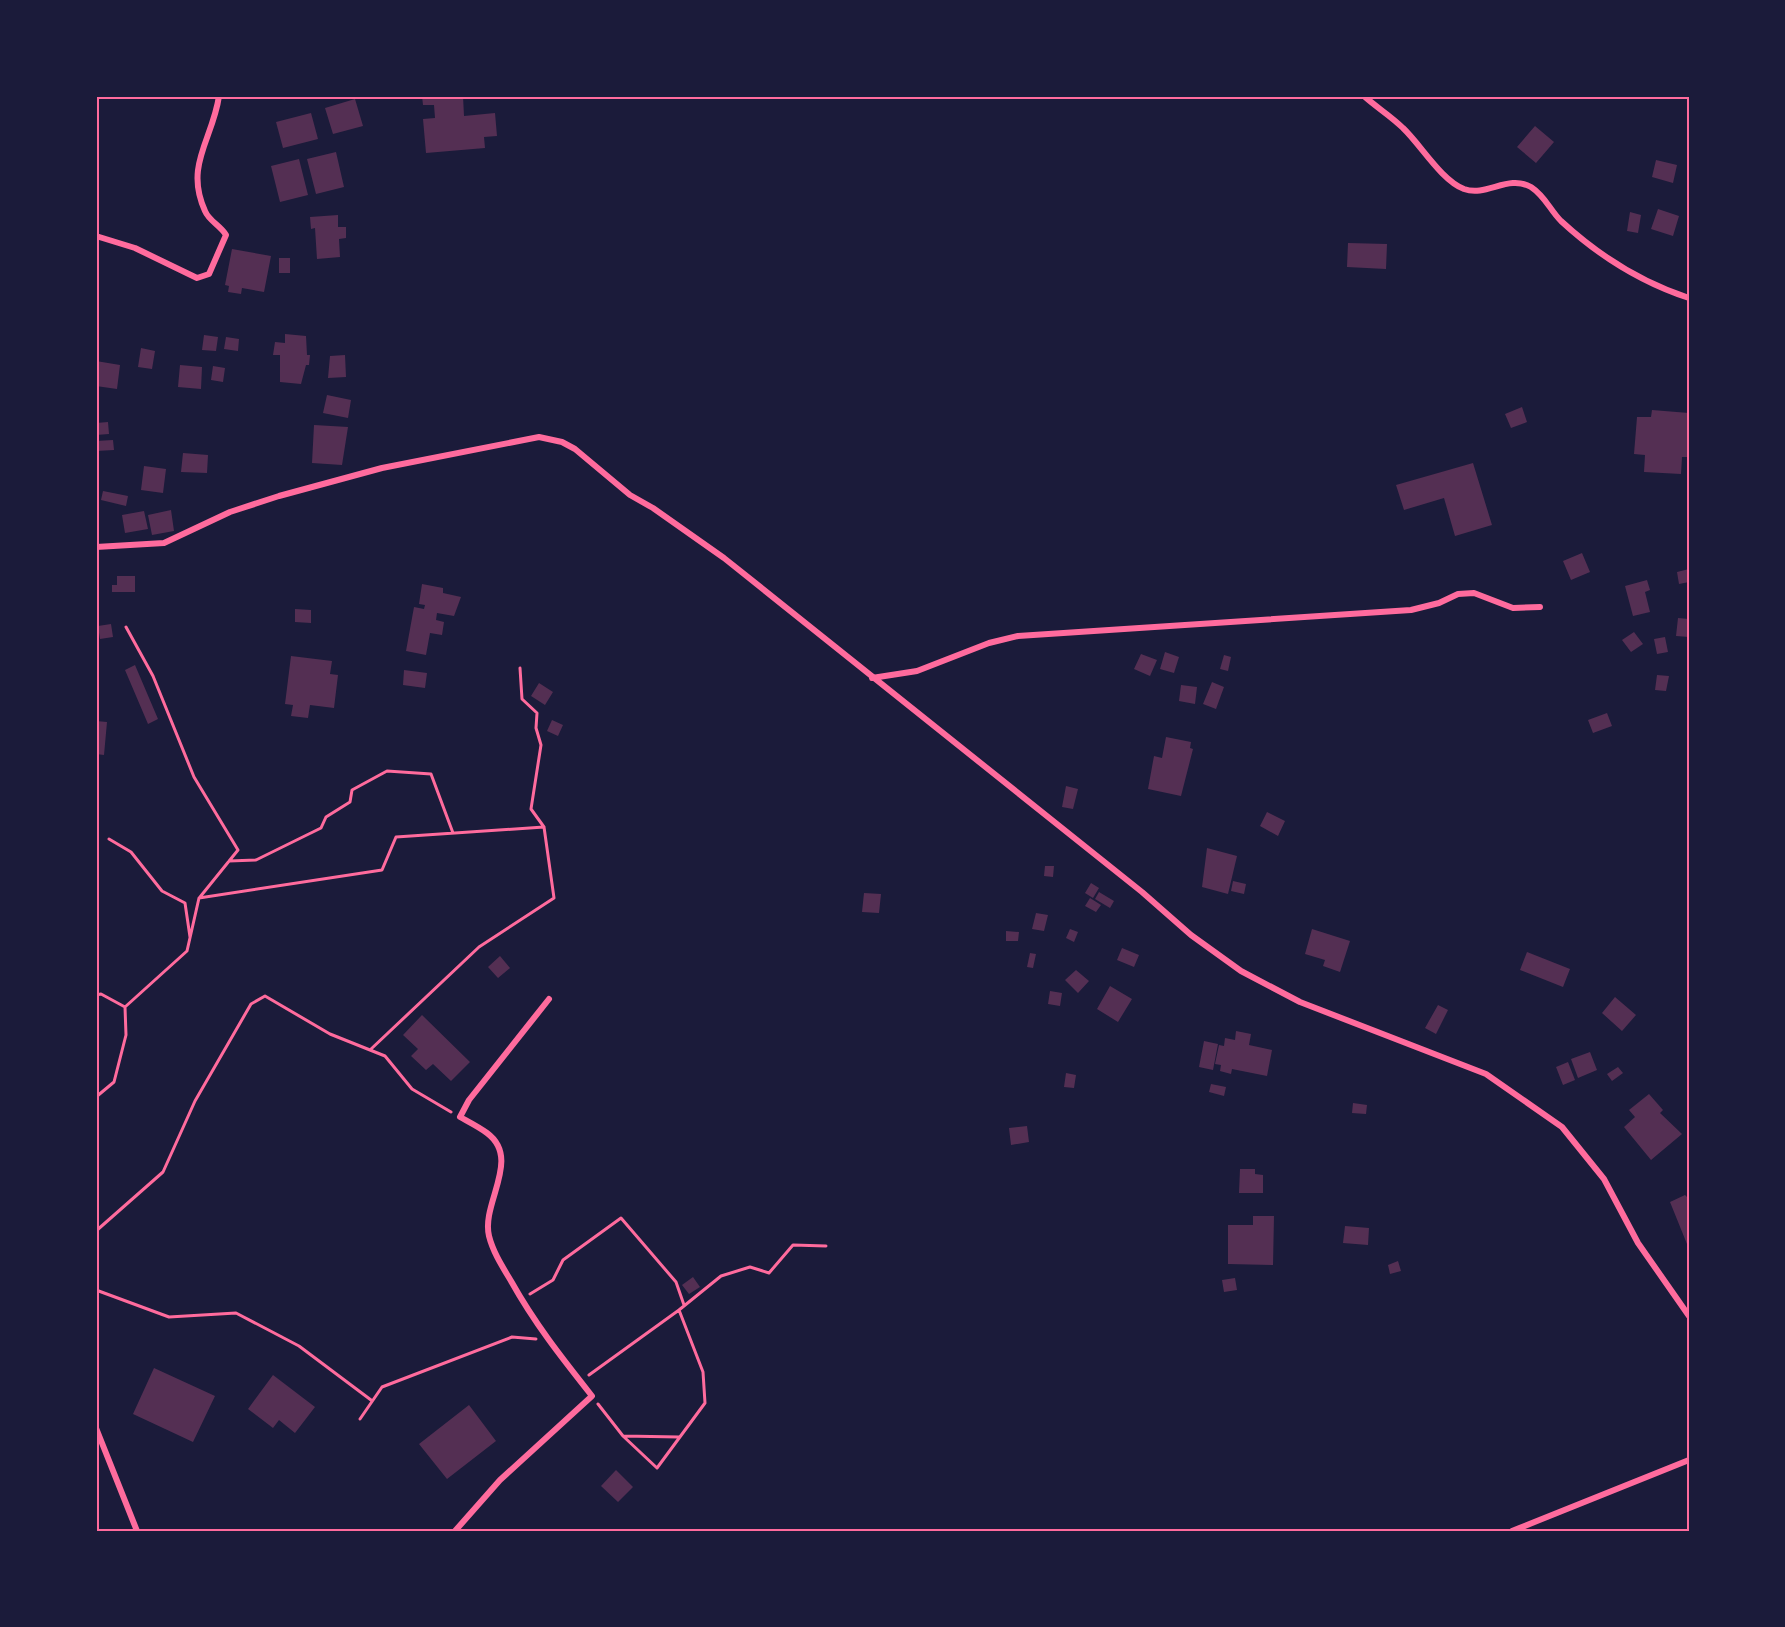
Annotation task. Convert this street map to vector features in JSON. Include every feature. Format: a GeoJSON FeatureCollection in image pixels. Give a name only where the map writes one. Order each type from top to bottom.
{"type":"FeatureCollection","features":[{"type":"Feature","properties":{"kind":"street"},"geometry":{"type":"LineString","coordinates":[[96,236],[135,248],[197,278],[209,274],[226,235],[206,213],[196,176],[200,152],[213,123],[219,96]]}},
{"type":"Feature","properties":{"kind":"street"},"geometry":{"type":"LineString","coordinates":[[1364,96],[1401,125],[1449,178],[1463,189],[1478,192],[1510,183],[1530,187],[1545,198],[1558,218],[1617,266],[1654,286],[1689,298]]}},
{"type":"Feature","properties":{"kind":"street"},"geometry":{"type":"LineString","coordinates":[[96,547],[164,543],[241,508],[279,495],[381,468],[530,437],[549,438],[575,448],[630,495],[653,508],[724,558],[1142,892],[1191,935],[1241,971],[1300,1002],[1486,1074],[1562,1127],[1604,1179],[1638,1243],[1689,1316]]}},
{"type":"Feature","properties":{"kind":"street"},"geometry":{"type":"LineString","coordinates":[[872,678],[917,671],[988,643],[1018,636],[1411,610],[1439,603],[1458,594],[1474,593],[1513,608],[1540,607]]}},
{"type":"Feature","properties":{"kind":"street"},"geometry":{"type":"LineString","coordinates":[[455,1531],[500,1480],[592,1396],[547,1341],[494,1251],[487,1221],[501,1173],[499,1150],[495,1141],[487,1133],[459,1117],[469,1100],[549,999]]}},
{"type":"Feature","properties":{"kind":"street"},"geometry":{"type":"LineString","coordinates":[[96,1428],[137,1531]]}},
{"type":"Feature","properties":{"kind":"street"},"geometry":{"type":"LineString","coordinates":[[1512,1531],[1689,1460]]}},
{"type":"Feature","properties":{"kind":"path"},"geometry":{"type":"LineString","coordinates":[[125,1006],[187,951],[199,898],[238,850],[194,777],[153,676],[126,627]]}},
{"type":"Feature","properties":{"kind":"path"},"geometry":{"type":"LineString","coordinates":[[370,1050],[479,947],[554,898],[544,827],[531,808],[541,745],[536,728],[537,713],[522,699],[520,668]]}},
{"type":"Feature","properties":{"kind":"path"},"geometry":{"type":"LineString","coordinates":[[229,861],[256,860],[321,828],[326,817],[350,802],[352,790],[387,771],[431,774],[453,833]]}},
{"type":"Feature","properties":{"kind":"path"},"geometry":{"type":"LineString","coordinates":[[199,898],[382,870],[396,837],[544,827]]}},
{"type":"Feature","properties":{"kind":"path"},"geometry":{"type":"LineString","coordinates":[[109,838],[131,852],[162,891],[185,903],[190,938]]}},
{"type":"Feature","properties":{"kind":"path"},"geometry":{"type":"LineString","coordinates":[[96,995],[101,994],[125,1006]]}},
{"type":"Feature","properties":{"kind":"path"},"geometry":{"type":"LineString","coordinates":[[96,1231],[163,1172],[195,1101],[251,1004],[265,996],[330,1034],[385,1056],[412,1089],[459,1117]]}},
{"type":"Feature","properties":{"kind":"path"},"geometry":{"type":"LineString","coordinates":[[96,1097],[114,1082],[126,1035],[125,1006]]}},
{"type":"Feature","properties":{"kind":"path"},"geometry":{"type":"LineString","coordinates":[[521,1299],[553,1280],[563,1260],[621,1218],[676,1282],[684,1305]]}},
{"type":"Feature","properties":{"kind":"path"},"geometry":{"type":"LineString","coordinates":[[580,1381],[679,1310],[721,1276],[750,1267],[769,1273],[793,1245],[826,1246]]}},
{"type":"Feature","properties":{"kind":"path"},"geometry":{"type":"LineString","coordinates":[[96,1290],[169,1317],[236,1313],[299,1346],[372,1400]]}},
{"type":"Feature","properties":{"kind":"path"},"geometry":{"type":"LineString","coordinates":[[607,1417],[623,1436],[657,1468],[705,1403],[703,1372],[679,1310]]}},
{"type":"Feature","properties":{"kind":"path"},"geometry":{"type":"LineString","coordinates":[[360,1419],[382,1387],[512,1337],[547,1341]]}},
{"type":"Feature","properties":{"kind":"path"},"geometry":{"type":"LineString","coordinates":[[623,1436],[679,1437]]}},
{"type":"Feature","properties":{"kind":"building"},"geometry":{"type":"Polygon","coordinates":[[[422,96],[463,96],[464,116],[495,113],[497,136],[484,137],[485,148],[426,153],[423,119],[435,118],[434,105],[423,105],[422,96]]]}},
{"type":"Feature","properties":{"kind":"building"},"geometry":{"type":"Polygon","coordinates":[[[355,99],[363,126],[333,134],[325,108],[355,99]]]}},
{"type":"Feature","properties":{"kind":"building"},"geometry":{"type":"Polygon","coordinates":[[[311,113],[318,139],[283,148],[276,122],[311,113]]]}},
{"type":"Feature","properties":{"kind":"building"},"geometry":{"type":"Polygon","coordinates":[[[1535,126],[1554,142],[1536,163],[1517,147],[1535,126]]]}},
{"type":"Feature","properties":{"kind":"building"},"geometry":{"type":"Polygon","coordinates":[[[336,152],[344,187],[316,194],[307,159],[336,152]]]}},
{"type":"Feature","properties":{"kind":"building"},"geometry":{"type":"Polygon","coordinates":[[[299,159],[308,195],[280,202],[271,166],[299,159]]]}},
{"type":"Feature","properties":{"kind":"building"},"geometry":{"type":"Polygon","coordinates":[[[1656,160],[1677,165],[1673,183],[1652,177],[1656,160]]]}},
{"type":"Feature","properties":{"kind":"building"},"geometry":{"type":"Polygon","coordinates":[[[1658,209],[1679,216],[1673,236],[1651,229],[1658,209]]]}},
{"type":"Feature","properties":{"kind":"building"},"geometry":{"type":"Polygon","coordinates":[[[1630,212],[1641,215],[1638,233],[1627,231],[1630,212]]]}},
{"type":"Feature","properties":{"kind":"building"},"geometry":{"type":"Polygon","coordinates":[[[338,215],[338,227],[346,227],[346,238],[339,239],[340,257],[317,259],[315,228],[311,229],[310,217],[338,215]]]}},
{"type":"Feature","properties":{"kind":"building"},"geometry":{"type":"Polygon","coordinates":[[[1348,243],[1387,244],[1386,269],[1347,267],[1348,243]]]}},
{"type":"Feature","properties":{"kind":"building"},"geometry":{"type":"Polygon","coordinates":[[[232,249],[271,256],[264,292],[242,288],[241,294],[228,292],[229,286],[225,285],[232,249]]]}},
{"type":"Feature","properties":{"kind":"building"},"geometry":{"type":"Polygon","coordinates":[[[279,258],[290,258],[290,273],[279,273],[279,258]]]}},
{"type":"Feature","properties":{"kind":"building"},"geometry":{"type":"Polygon","coordinates":[[[285,334],[306,336],[307,355],[310,355],[309,365],[306,365],[301,384],[280,382],[280,355],[273,355],[275,342],[285,343],[285,334]]]}},
{"type":"Feature","properties":{"kind":"building"},"geometry":{"type":"Polygon","coordinates":[[[204,335],[218,337],[216,351],[202,350],[204,335]]]}},
{"type":"Feature","properties":{"kind":"building"},"geometry":{"type":"Polygon","coordinates":[[[226,337],[239,339],[238,351],[224,349],[226,337]]]}},
{"type":"Feature","properties":{"kind":"building"},"geometry":{"type":"Polygon","coordinates":[[[141,348],[155,351],[152,369],[138,367],[141,348]]]}},
{"type":"Feature","properties":{"kind":"building"},"geometry":{"type":"Polygon","coordinates":[[[345,355],[346,377],[328,378],[330,356],[345,355]]]}},
{"type":"Feature","properties":{"kind":"building"},"geometry":{"type":"Polygon","coordinates":[[[96,361],[120,365],[117,389],[96,386],[96,361]]]}},
{"type":"Feature","properties":{"kind":"building"},"geometry":{"type":"Polygon","coordinates":[[[180,365],[202,367],[201,389],[178,387],[180,365]]]}},
{"type":"Feature","properties":{"kind":"building"},"geometry":{"type":"Polygon","coordinates":[[[213,366],[225,368],[223,382],[211,380],[213,366]]]}},
{"type":"Feature","properties":{"kind":"building"},"geometry":{"type":"Polygon","coordinates":[[[327,395],[351,400],[348,418],[323,413],[327,395]]]}},
{"type":"Feature","properties":{"kind":"building"},"geometry":{"type":"Polygon","coordinates":[[[1522,407],[1527,422],[1511,428],[1505,414],[1522,407]]]}},
{"type":"Feature","properties":{"kind":"building"},"geometry":{"type":"Polygon","coordinates":[[[1652,410],[1689,413],[1689,457],[1682,457],[1681,474],[1644,472],[1645,455],[1634,454],[1637,417],[1651,417],[1652,410]]]}},
{"type":"Feature","properties":{"kind":"building"},"geometry":{"type":"Polygon","coordinates":[[[108,422],[109,434],[96,435],[96,423],[108,422]]]}},
{"type":"Feature","properties":{"kind":"building"},"geometry":{"type":"Polygon","coordinates":[[[314,425],[348,427],[342,465],[312,463],[314,425]]]}},
{"type":"Feature","properties":{"kind":"building"},"geometry":{"type":"Polygon","coordinates":[[[113,440],[114,450],[96,451],[96,441],[113,440]]]}},
{"type":"Feature","properties":{"kind":"building"},"geometry":{"type":"Polygon","coordinates":[[[183,453],[208,455],[207,473],[181,472],[183,453]]]}},
{"type":"Feature","properties":{"kind":"building"},"geometry":{"type":"Polygon","coordinates":[[[1473,463],[1492,525],[1455,536],[1444,498],[1404,510],[1396,485],[1473,463]]]}},
{"type":"Feature","properties":{"kind":"building"},"geometry":{"type":"Polygon","coordinates":[[[144,466],[166,469],[163,493],[141,490],[144,466]]]}},
{"type":"Feature","properties":{"kind":"building"},"geometry":{"type":"Polygon","coordinates":[[[103,491],[128,496],[126,506],[101,500],[103,491]]]}},
{"type":"Feature","properties":{"kind":"building"},"geometry":{"type":"Polygon","coordinates":[[[171,510],[174,531],[152,535],[148,515],[171,510]]]}},
{"type":"Feature","properties":{"kind":"building"},"geometry":{"type":"Polygon","coordinates":[[[144,511],[148,529],[125,533],[122,515],[144,511]]]}},
{"type":"Feature","properties":{"kind":"building"},"geometry":{"type":"Polygon","coordinates":[[[1582,553],[1590,572],[1571,580],[1563,561],[1582,553]]]}},
{"type":"Feature","properties":{"kind":"building"},"geometry":{"type":"Polygon","coordinates":[[[1689,569],[1689,582],[1679,584],[1677,572],[1689,569]]]}},
{"type":"Feature","properties":{"kind":"building"},"geometry":{"type":"Polygon","coordinates":[[[117,576],[135,576],[135,592],[112,592],[112,585],[117,585],[117,576]]]}},
{"type":"Feature","properties":{"kind":"building"},"geometry":{"type":"Polygon","coordinates":[[[1647,580],[1650,590],[1645,592],[1650,612],[1633,616],[1625,586],[1647,580]]]}},
{"type":"Feature","properties":{"kind":"building"},"geometry":{"type":"Polygon","coordinates":[[[422,584],[443,588],[443,593],[461,597],[454,616],[437,613],[436,620],[444,622],[442,635],[430,633],[426,655],[406,651],[414,607],[424,609],[425,605],[419,604],[422,584]]]}},
{"type":"Feature","properties":{"kind":"building"},"geometry":{"type":"Polygon","coordinates":[[[295,609],[311,610],[311,623],[295,622],[295,609]]]}},
{"type":"Feature","properties":{"kind":"building"},"geometry":{"type":"Polygon","coordinates":[[[1678,618],[1689,619],[1689,637],[1676,636],[1678,618]]]}},
{"type":"Feature","properties":{"kind":"building"},"geometry":{"type":"Polygon","coordinates":[[[111,624],[113,637],[100,639],[98,626],[111,624]]]}},
{"type":"Feature","properties":{"kind":"building"},"geometry":{"type":"Polygon","coordinates":[[[1634,632],[1643,644],[1631,652],[1622,640],[1634,632]]]}},
{"type":"Feature","properties":{"kind":"building"},"geometry":{"type":"Polygon","coordinates":[[[1665,637],[1668,652],[1657,654],[1654,639],[1665,637]]]}},
{"type":"Feature","properties":{"kind":"building"},"geometry":{"type":"Polygon","coordinates":[[[1165,652],[1179,657],[1174,673],[1160,669],[1165,652]]]}},
{"type":"Feature","properties":{"kind":"building"},"geometry":{"type":"Polygon","coordinates":[[[1141,654],[1157,660],[1150,676],[1134,669],[1141,654]]]}},
{"type":"Feature","properties":{"kind":"building"},"geometry":{"type":"Polygon","coordinates":[[[1224,655],[1231,657],[1228,671],[1220,669],[1224,655]]]}},
{"type":"Feature","properties":{"kind":"building"},"geometry":{"type":"Polygon","coordinates":[[[291,656],[332,661],[330,674],[338,675],[334,708],[310,705],[308,718],[291,716],[293,705],[285,704],[291,656]]]}},
{"type":"Feature","properties":{"kind":"building"},"geometry":{"type":"Polygon","coordinates":[[[135,665],[158,719],[148,724],[125,670],[135,665]]]}},
{"type":"Feature","properties":{"kind":"building"},"geometry":{"type":"Polygon","coordinates":[[[404,670],[427,673],[425,688],[403,685],[404,670]]]}},
{"type":"Feature","properties":{"kind":"building"},"geometry":{"type":"Polygon","coordinates":[[[1657,675],[1669,676],[1666,691],[1655,690],[1657,675]]]}},
{"type":"Feature","properties":{"kind":"building"},"geometry":{"type":"Polygon","coordinates":[[[1212,682],[1224,687],[1216,709],[1203,704],[1212,682]]]}},
{"type":"Feature","properties":{"kind":"building"},"geometry":{"type":"Polygon","coordinates":[[[539,683],[553,692],[545,705],[531,696],[539,683]]]}},
{"type":"Feature","properties":{"kind":"building"},"geometry":{"type":"Polygon","coordinates":[[[1181,685],[1197,687],[1195,704],[1179,701],[1181,685]]]}},
{"type":"Feature","properties":{"kind":"building"},"geometry":{"type":"Polygon","coordinates":[[[1607,713],[1612,726],[1593,733],[1588,720],[1607,713]]]}},
{"type":"Feature","properties":{"kind":"building"},"geometry":{"type":"Polygon","coordinates":[[[552,720],[563,725],[558,736],[547,731],[552,720]]]}},
{"type":"Feature","properties":{"kind":"building"},"geometry":{"type":"Polygon","coordinates":[[[96,721],[107,722],[104,755],[96,754],[96,721]]]}},
{"type":"Feature","properties":{"kind":"building"},"geometry":{"type":"Polygon","coordinates":[[[1166,737],[1191,742],[1190,748],[1193,749],[1181,796],[1148,789],[1154,756],[1162,758],[1166,737]]]}},
{"type":"Feature","properties":{"kind":"building"},"geometry":{"type":"Polygon","coordinates":[[[1066,786],[1078,789],[1073,809],[1062,807],[1066,786]]]}},
{"type":"Feature","properties":{"kind":"building"},"geometry":{"type":"Polygon","coordinates":[[[1267,812],[1285,821],[1278,836],[1260,826],[1267,812]]]}},
{"type":"Feature","properties":{"kind":"building"},"geometry":{"type":"Polygon","coordinates":[[[1207,848],[1237,856],[1228,894],[1202,887],[1207,848]]]}},
{"type":"Feature","properties":{"kind":"building"},"geometry":{"type":"Polygon","coordinates":[[[1045,866],[1054,866],[1053,877],[1044,876],[1045,866]]]}},
{"type":"Feature","properties":{"kind":"building"},"geometry":{"type":"Polygon","coordinates":[[[1233,881],[1246,884],[1244,894],[1231,891],[1233,881]]]}},
{"type":"Feature","properties":{"kind":"building"},"geometry":{"type":"Polygon","coordinates":[[[1091,883],[1099,888],[1093,898],[1085,893],[1091,883]]]}},
{"type":"Feature","properties":{"kind":"building"},"geometry":{"type":"Polygon","coordinates":[[[1099,892],[1114,901],[1110,908],[1095,899],[1099,892]]]}},
{"type":"Feature","properties":{"kind":"building"},"geometry":{"type":"Polygon","coordinates":[[[864,893],[881,894],[879,913],[862,912],[864,893]]]}},
{"type":"Feature","properties":{"kind":"building"},"geometry":{"type":"Polygon","coordinates":[[[1090,898],[1101,905],[1096,912],[1085,906],[1090,898]]]}},
{"type":"Feature","properties":{"kind":"building"},"geometry":{"type":"Polygon","coordinates":[[[1036,913],[1048,915],[1044,931],[1032,929],[1036,913]]]}},
{"type":"Feature","properties":{"kind":"building"},"geometry":{"type":"Polygon","coordinates":[[[1070,929],[1078,932],[1074,942],[1066,938],[1070,929]]]}},
{"type":"Feature","properties":{"kind":"building"},"geometry":{"type":"Polygon","coordinates":[[[1312,929],[1350,941],[1340,972],[1323,966],[1325,960],[1305,954],[1312,929]]]}},
{"type":"Feature","properties":{"kind":"building"},"geometry":{"type":"Polygon","coordinates":[[[1006,931],[1019,932],[1018,941],[1006,941],[1006,931]]]}},
{"type":"Feature","properties":{"kind":"building"},"geometry":{"type":"Polygon","coordinates":[[[1122,948],[1139,955],[1134,967],[1117,960],[1122,948]]]}},
{"type":"Feature","properties":{"kind":"building"},"geometry":{"type":"Polygon","coordinates":[[[1527,952],[1570,969],[1563,987],[1520,970],[1527,952]]]}},
{"type":"Feature","properties":{"kind":"building"},"geometry":{"type":"Polygon","coordinates":[[[1030,953],[1036,954],[1033,968],[1027,967],[1030,953]]]}},
{"type":"Feature","properties":{"kind":"building"},"geometry":{"type":"Polygon","coordinates":[[[500,956],[510,968],[498,978],[488,967],[500,956]]]}},
{"type":"Feature","properties":{"kind":"building"},"geometry":{"type":"Polygon","coordinates":[[[1076,970],[1089,981],[1078,993],[1065,980],[1076,970]]]}},
{"type":"Feature","properties":{"kind":"building"},"geometry":{"type":"Polygon","coordinates":[[[1110,986],[1132,999],[1118,1022],[1097,1009],[1110,986]]]}},
{"type":"Feature","properties":{"kind":"building"},"geometry":{"type":"Polygon","coordinates":[[[1050,991],[1062,993],[1060,1006],[1048,1004],[1050,991]]]}},
{"type":"Feature","properties":{"kind":"building"},"geometry":{"type":"Polygon","coordinates":[[[1615,997],[1636,1015],[1622,1031],[1602,1013],[1615,997]]]}},
{"type":"Feature","properties":{"kind":"building"},"geometry":{"type":"Polygon","coordinates":[[[1438,1005],[1448,1010],[1436,1034],[1425,1028],[1438,1005]]]}},
{"type":"Feature","properties":{"kind":"building"},"geometry":{"type":"Polygon","coordinates":[[[422,1015],[470,1062],[451,1081],[433,1064],[426,1070],[411,1056],[418,1049],[403,1035],[422,1015]]]}},
{"type":"Feature","properties":{"kind":"building"},"geometry":{"type":"Polygon","coordinates":[[[1236,1031],[1251,1034],[1249,1045],[1272,1050],[1267,1076],[1232,1069],[1231,1074],[1220,1071],[1221,1065],[1215,1064],[1219,1045],[1224,1046],[1225,1038],[1235,1040],[1236,1031]]]}},
{"type":"Feature","properties":{"kind":"building"},"geometry":{"type":"Polygon","coordinates":[[[1204,1041],[1218,1044],[1213,1070],[1199,1067],[1204,1041]]]}},
{"type":"Feature","properties":{"kind":"building"},"geometry":{"type":"Polygon","coordinates":[[[1590,1052],[1597,1070],[1578,1078],[1571,1059],[1590,1052]]]}},
{"type":"Feature","properties":{"kind":"building"},"geometry":{"type":"Polygon","coordinates":[[[1568,1062],[1575,1080],[1563,1085],[1556,1067],[1568,1062]]]}},
{"type":"Feature","properties":{"kind":"building"},"geometry":{"type":"Polygon","coordinates":[[[1618,1067],[1623,1073],[1612,1081],[1607,1074],[1618,1067]]]}},
{"type":"Feature","properties":{"kind":"building"},"geometry":{"type":"Polygon","coordinates":[[[1066,1073],[1076,1075],[1074,1088],[1064,1087],[1066,1073]]]}},
{"type":"Feature","properties":{"kind":"building"},"geometry":{"type":"Polygon","coordinates":[[[1211,1084],[1226,1087],[1224,1096],[1209,1092],[1211,1084]]]}},
{"type":"Feature","properties":{"kind":"building"},"geometry":{"type":"Polygon","coordinates":[[[1649,1094],[1663,1110],[1660,1113],[1682,1134],[1651,1160],[1624,1127],[1635,1117],[1629,1110],[1649,1094]]]}},
{"type":"Feature","properties":{"kind":"building"},"geometry":{"type":"Polygon","coordinates":[[[1353,1103],[1367,1105],[1366,1114],[1352,1113],[1353,1103]]]}},
{"type":"Feature","properties":{"kind":"building"},"geometry":{"type":"Polygon","coordinates":[[[1027,1126],[1029,1142],[1011,1145],[1009,1128],[1027,1126]]]}},
{"type":"Feature","properties":{"kind":"building"},"geometry":{"type":"Polygon","coordinates":[[[1240,1169],[1255,1169],[1255,1174],[1263,1175],[1263,1193],[1239,1193],[1240,1169]]]}},
{"type":"Feature","properties":{"kind":"building"},"geometry":{"type":"Polygon","coordinates":[[[1685,1195],[1689,1199],[1689,1249],[1670,1202],[1685,1195]]]}},
{"type":"Feature","properties":{"kind":"building"},"geometry":{"type":"Polygon","coordinates":[[[1253,1216],[1274,1216],[1273,1265],[1228,1264],[1228,1225],[1253,1225],[1253,1216]]]}},
{"type":"Feature","properties":{"kind":"building"},"geometry":{"type":"Polygon","coordinates":[[[1345,1226],[1369,1228],[1368,1245],[1343,1243],[1345,1226]]]}},
{"type":"Feature","properties":{"kind":"building"},"geometry":{"type":"Polygon","coordinates":[[[1398,1261],[1401,1271],[1390,1274],[1388,1265],[1398,1261]]]}},
{"type":"Feature","properties":{"kind":"building"},"geometry":{"type":"Polygon","coordinates":[[[693,1277],[700,1287],[689,1294],[682,1285],[693,1277]]]}},
{"type":"Feature","properties":{"kind":"building"},"geometry":{"type":"Polygon","coordinates":[[[1235,1278],[1237,1290],[1224,1292],[1222,1280],[1235,1278]]]}},
{"type":"Feature","properties":{"kind":"building"},"geometry":{"type":"Polygon","coordinates":[[[154,1368],[215,1396],[193,1442],[133,1414],[154,1368]]]}},
{"type":"Feature","properties":{"kind":"building"},"geometry":{"type":"Polygon","coordinates":[[[273,1375],[315,1407],[295,1433],[279,1420],[273,1428],[248,1409],[273,1375]]]}},
{"type":"Feature","properties":{"kind":"building"},"geometry":{"type":"Polygon","coordinates":[[[469,1405],[496,1441],[447,1479],[419,1444],[469,1405]]]}},
{"type":"Feature","properties":{"kind":"building"},"geometry":{"type":"Polygon","coordinates":[[[616,1470],[633,1487],[618,1502],[601,1486],[616,1470]]]}}]}
